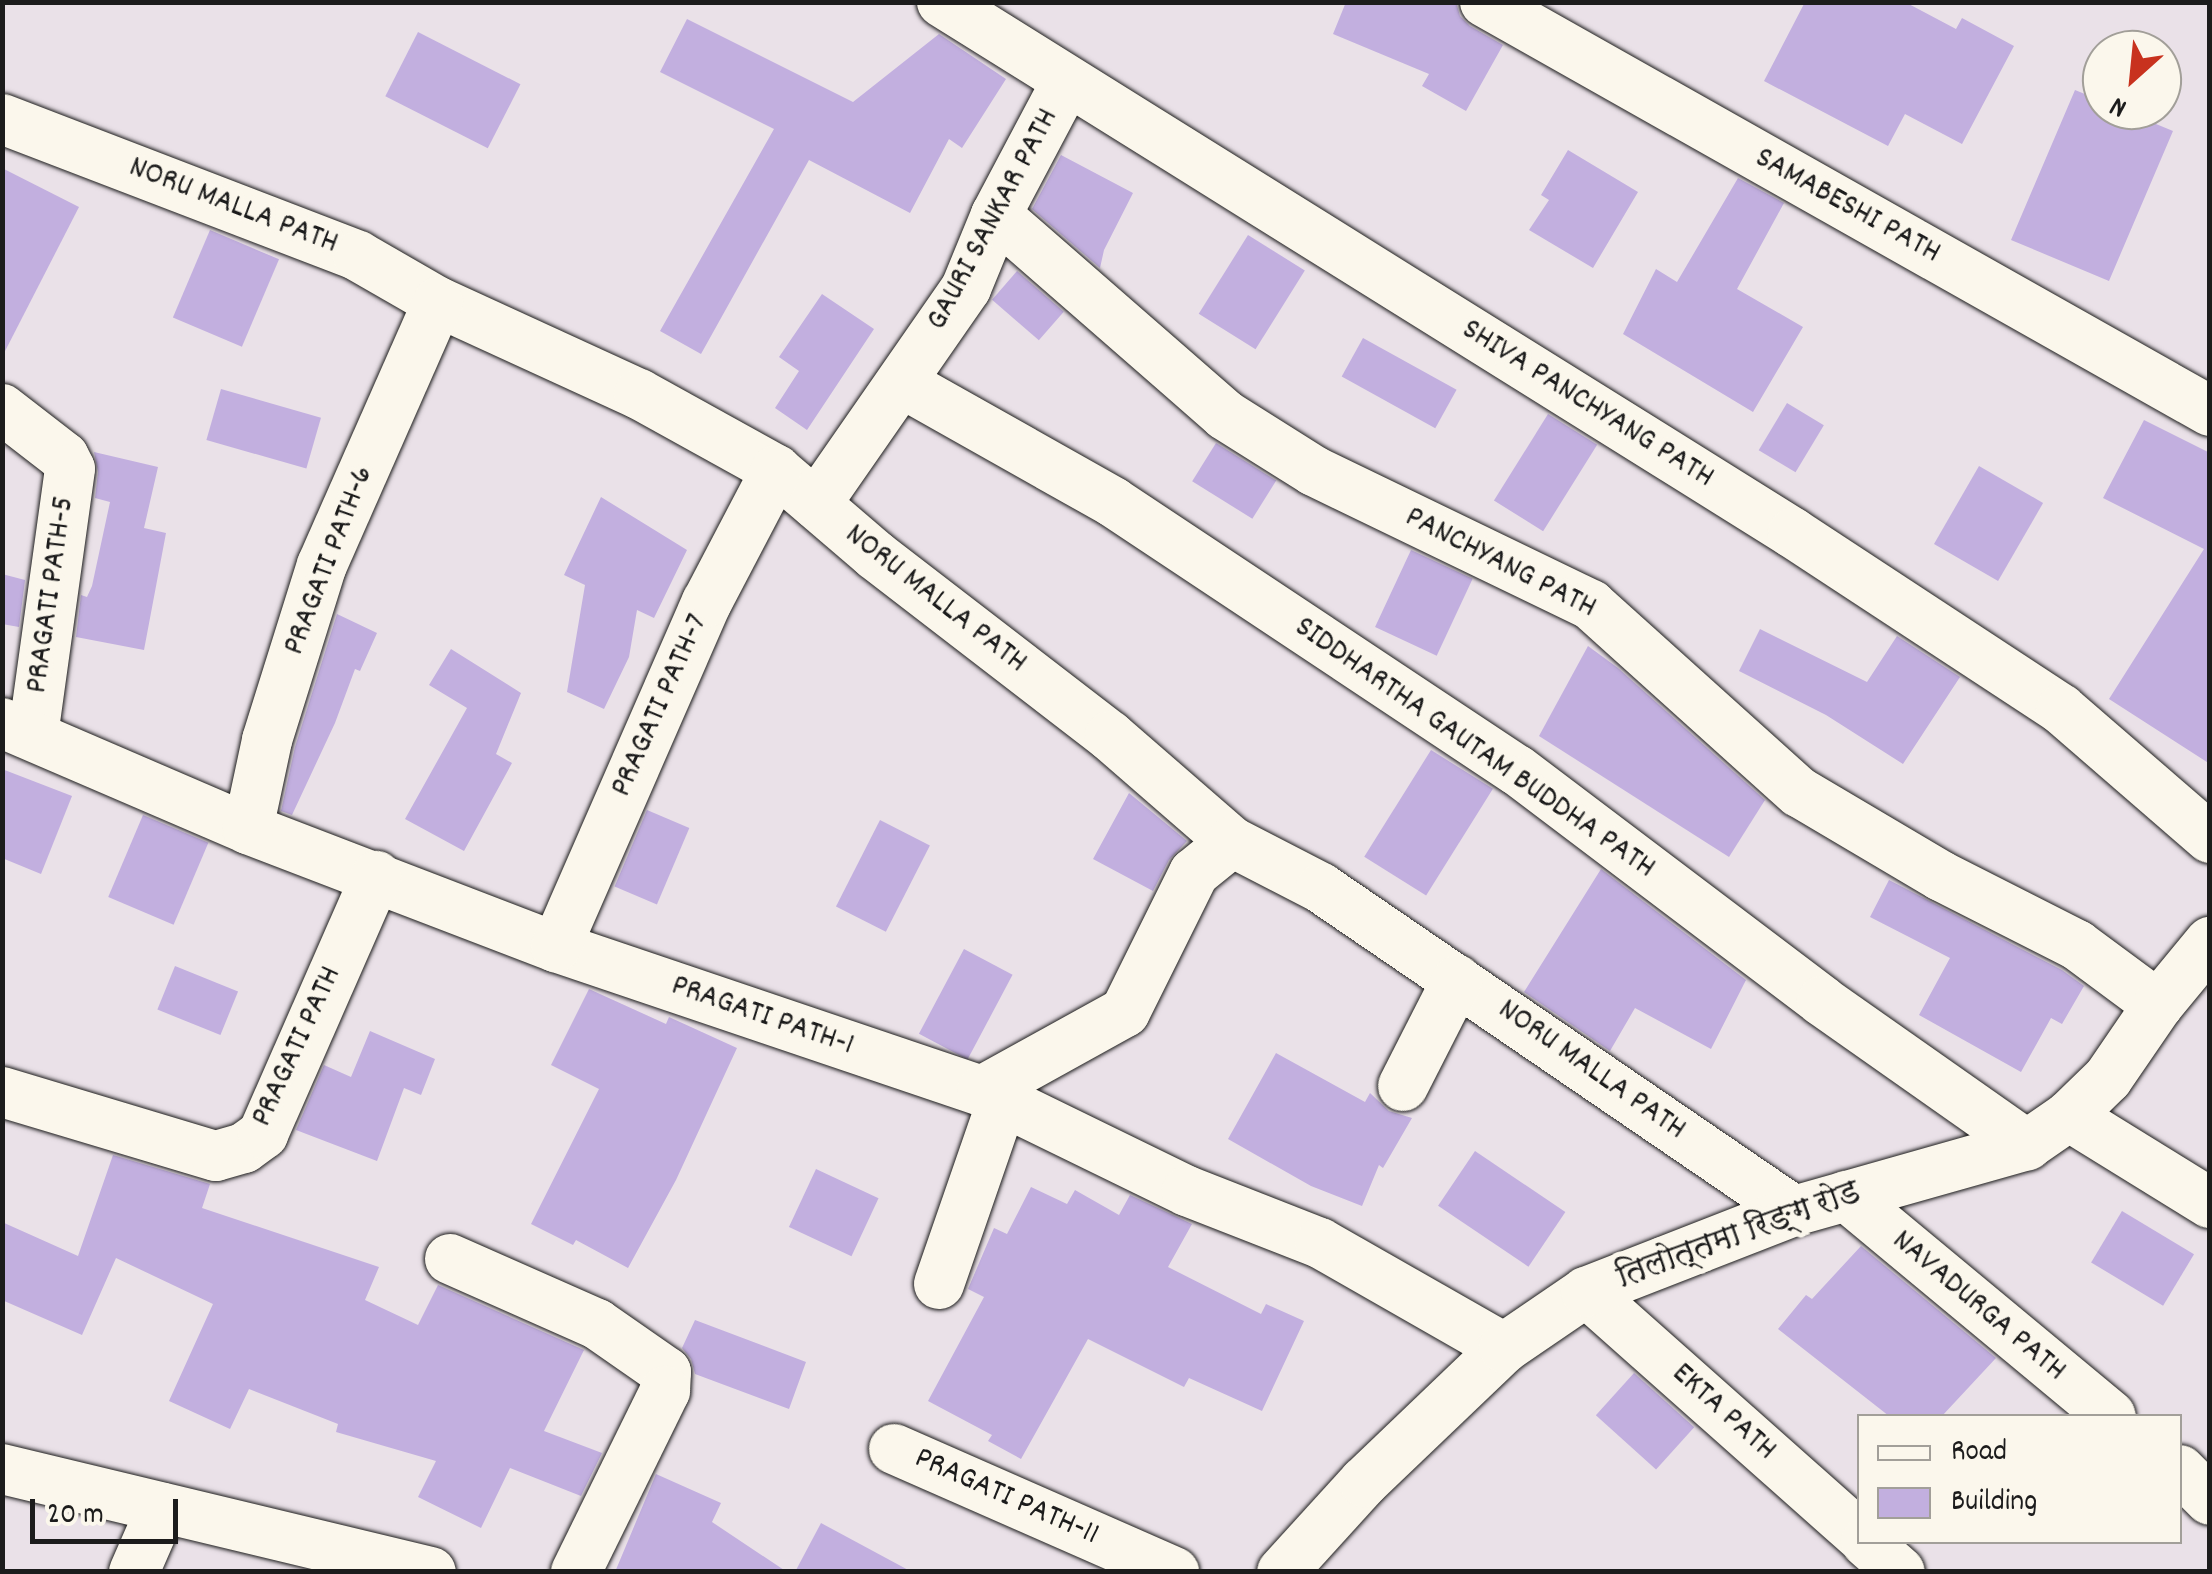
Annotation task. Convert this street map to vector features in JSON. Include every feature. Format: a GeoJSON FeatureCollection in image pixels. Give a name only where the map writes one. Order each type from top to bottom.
{"type":"FeatureCollection","features":[{"type":"Feature","properties":{"kind":"street","name":"SHIVA PANCHYANG PATH"},"geometry":{"type":"LineString","coordinates":[[942,2],[1066,83],[1793,532],[2061,709],[2210,838]]}},
{"type":"Feature","properties":{"kind":"street","name":"SAMABESHI PATH"},"geometry":{"type":"LineString","coordinates":[[1485,2],[2210,411]]}},
{"type":"Feature","properties":{"kind":"street","name":"GAURI SANKAR PATH"},"geometry":{"type":"LineString","coordinates":[[816,504],[966,288],[996,215],[1066,83]]}},
{"type":"Feature","properties":{"kind":"street","name":"NORU MALLA PATH"},"geometry":{"type":"LineString","coordinates":[[2,118],[358,256],[438,302],[639,394],[776,470],[1110,736],[1232,842],[1320,888],[1794,1211]]}},
{"type":"Feature","properties":{"kind":"street","name":"PANCHYANG PATH"},"geometry":{"type":"LineString","coordinates":[[996,215],[1224,415],[1314,470],[1591,605],[1799,792],[1955,884],[2112,966],[2191,978]]}},
{"type":"Feature","properties":{"kind":"street","name":"PRAGATI PATH-6"},"geometry":{"type":"LineString","coordinates":[[248,829],[267,740],[322,565],[438,302]]}},
{"type":"Feature","properties":{"kind":"street","name":"SIDDHARTHA GAUTAM BUDDHA PATH"},"geometry":{"type":"LineString","coordinates":[[902,383],[1114,502],[1516,770],[1822,1001],[2026,1145]]}},
{"type":"Feature","properties":{"kind":"street","name":"PRAGATI PATH-5"},"geometry":{"type":"LineString","coordinates":[[2,408],[64,457],[70,468],[18,729]]}},
{"type":"Feature","properties":{"kind":"street","name":"PRAGATI PATH-7"},"geometry":{"type":"LineString","coordinates":[[556,947],[707,602],[776,470]]}},
{"type":"Feature","properties":{"kind":"street","name":"PRAGATI PATH-1"},"geometry":{"type":"LineString","coordinates":[[18,729],[248,829],[556,947],[992,1096],[1186,1191],[1320,1243],[1504,1348]]}},
{"type":"Feature","properties":{"kind":"street"},"geometry":{"type":"LineString","coordinates":[[939,1284],[992,1096],[1124,1012],[1194,873],[1232,842]]}},
{"type":"Feature","properties":{"kind":"street","name":"PRAGATI PATH"},"geometry":{"type":"LineString","coordinates":[[2,1092],[216,1156],[244,1148],[263,1134],[376,876]]}},
{"type":"Feature","properties":{"kind":"street","name":"तिलोत्तमा रिङ्ग रोड"},"geometry":{"type":"LineString","coordinates":[[1282,1572],[1364,1482],[1504,1348],[1586,1292],[1794,1211],[2026,1145],[2069,1116],[2108,1078],[2191,978]]}},
{"type":"Feature","properties":{"kind":"street"},"geometry":{"type":"LineString","coordinates":[[1403,1086],[1457,980]]}},
{"type":"Feature","properties":{"kind":"street"},"geometry":{"type":"LineString","coordinates":[[2069,1116],[2210,1203]]}},
{"type":"Feature","properties":{"kind":"street","name":"NAVADURGA PATH"},"geometry":{"type":"LineString","coordinates":[[1846,1196],[2109,1414]]}},
{"type":"Feature","properties":{"kind":"street"},"geometry":{"type":"LineString","coordinates":[[450,1259],[597,1324],[666,1372],[665,1391],[576,1572]]}},
{"type":"Feature","properties":{"kind":"street","name":"EKTA PATH"},"geometry":{"type":"LineString","coordinates":[[1586,1292],[1857,1533]]}},
{"type":"Feature","properties":{"kind":"street","name":"PRAGATI PATH-11"},"geometry":{"type":"LineString","coordinates":[[894,1449],[1174,1572]]}},
{"type":"Feature","properties":{"kind":"street"},"geometry":{"type":"LineString","coordinates":[[2,1469],[162,1508],[316,1559],[431,1572]]}},
{"type":"Feature","properties":{"kind":"street"},"geometry":{"type":"LineString","coordinates":[[2182,1472],[2210,1500]]}},
{"type":"Feature","properties":{"kind":"street"},"geometry":{"type":"LineString","coordinates":[[134,1572],[162,1508]]}},
{"type":"Feature","properties":{"kind":"street"},"geometry":{"type":"LineString","coordinates":[[1868,1544],[1900,1572]]}},
{"type":"Feature","properties":{"kind":"building"},"geometry":{"type":"Polygon","coordinates":[[[1346,2],[1456,2],[1460,16],[1470,26],[1503,45],[1466,111],[1422,86],[1429,74],[1333,34],[1346,2]]]}},
{"type":"Feature","properties":{"kind":"building"},"geometry":{"type":"Polygon","coordinates":[[[1805,2],[1905,2],[1956,29],[1962,18],[2014,46],[1962,144],[1905,114],[1888,146],[1764,81],[1805,2]]]}},
{"type":"Feature","properties":{"kind":"building"},"geometry":{"type":"Polygon","coordinates":[[[687,19],[853,102],[939,34],[1006,79],[962,148],[949,139],[910,213],[809,160],[701,354],[660,331],[774,129],[660,72],[687,19]]]}},
{"type":"Feature","properties":{"kind":"building"},"geometry":{"type":"Polygon","coordinates":[[[418,32],[520,84],[488,148],[385,96],[418,32]]]}},
{"type":"Feature","properties":{"kind":"building"},"geometry":{"type":"Polygon","coordinates":[[[2075,90],[2082,93],[2082,130],[2173,131],[2109,281],[2011,240],[2075,90]]]}},
{"type":"Feature","properties":{"kind":"building"},"geometry":{"type":"Polygon","coordinates":[[[1568,150],[1638,192],[1593,268],[1529,230],[1549,200],[1541,195],[1568,150]]]}},
{"type":"Feature","properties":{"kind":"building"},"geometry":{"type":"Polygon","coordinates":[[[1061,155],[1133,193],[1104,250],[1100,268],[1032,209],[1061,155]]]}},
{"type":"Feature","properties":{"kind":"building"},"geometry":{"type":"Polygon","coordinates":[[[2,168],[79,207],[2,357],[2,168]]]}},
{"type":"Feature","properties":{"kind":"building"},"geometry":{"type":"Polygon","coordinates":[[[1738,178],[1784,203],[1737,289],[1803,327],[1753,412],[1623,334],[1656,269],[1677,282],[1738,178]]]}},
{"type":"Feature","properties":{"kind":"building"},"geometry":{"type":"Polygon","coordinates":[[[210,230],[279,259],[242,347],[173,317],[210,230]]]}},
{"type":"Feature","properties":{"kind":"building"},"geometry":{"type":"Polygon","coordinates":[[[1248,235],[1305,271],[1256,349],[1199,314],[1248,235]]]}},
{"type":"Feature","properties":{"kind":"building"},"geometry":{"type":"Polygon","coordinates":[[[1017,271],[1064,312],[1039,340],[992,300],[1017,271]]]}},
{"type":"Feature","properties":{"kind":"building"},"geometry":{"type":"Polygon","coordinates":[[[822,294],[874,329],[807,430],[775,408],[799,371],[779,357],[822,294]]]}},
{"type":"Feature","properties":{"kind":"building"},"geometry":{"type":"Polygon","coordinates":[[[1363,338],[1457,390],[1435,428],[1342,376],[1363,338]]]}},
{"type":"Feature","properties":{"kind":"building"},"geometry":{"type":"Polygon","coordinates":[[[221,389],[321,418],[306,469],[206,440],[221,389]]]}},
{"type":"Feature","properties":{"kind":"building"},"geometry":{"type":"Polygon","coordinates":[[[1787,403],[1824,425],[1796,472],[1759,450],[1787,403]]]}},
{"type":"Feature","properties":{"kind":"building"},"geometry":{"type":"Polygon","coordinates":[[[1548,414],[1597,445],[1543,531],[1494,501],[1548,414]]]}},
{"type":"Feature","properties":{"kind":"building"},"geometry":{"type":"Polygon","coordinates":[[[2144,420],[2210,453],[2210,764],[2109,699],[2204,549],[2103,498],[2144,420]]]}},
{"type":"Feature","properties":{"kind":"building"},"geometry":{"type":"Polygon","coordinates":[[[1216,443],[1276,481],[1252,519],[1192,481],[1216,443]]]}},
{"type":"Feature","properties":{"kind":"building"},"geometry":{"type":"Polygon","coordinates":[[[94,452],[158,467],[144,528],[166,533],[144,650],[76,637],[81,595],[87,597],[92,586],[110,502],[95,498],[98,472],[94,452]]]}},
{"type":"Feature","properties":{"kind":"building"},"geometry":{"type":"Polygon","coordinates":[[[1979,466],[2043,503],[1998,581],[1934,544],[1979,466]]]}},
{"type":"Feature","properties":{"kind":"building"},"geometry":{"type":"Polygon","coordinates":[[[601,497],[687,550],[654,618],[637,610],[629,657],[604,709],[567,692],[585,585],[564,575],[601,497]]]}},
{"type":"Feature","properties":{"kind":"building"},"geometry":{"type":"Polygon","coordinates":[[[1411,550],[1473,579],[1437,656],[1375,627],[1411,550]]]}},
{"type":"Feature","properties":{"kind":"building"},"geometry":{"type":"Polygon","coordinates":[[[2,574],[25,580],[19,627],[2,624],[2,574]]]}},
{"type":"Feature","properties":{"kind":"building"},"geometry":{"type":"Polygon","coordinates":[[[337,614],[377,633],[360,671],[355,669],[335,723],[292,815],[281,811],[295,747],[337,614]]]}},
{"type":"Feature","properties":{"kind":"building"},"geometry":{"type":"Polygon","coordinates":[[[1760,629],[1867,682],[1897,636],[1960,677],[1903,764],[1826,715],[1739,671],[1760,629]]]}},
{"type":"Feature","properties":{"kind":"building"},"geometry":{"type":"Polygon","coordinates":[[[1588,646],[1618,668],[1765,800],[1729,857],[1539,736],[1588,646]]]}},
{"type":"Feature","properties":{"kind":"building"},"geometry":{"type":"Polygon","coordinates":[[[451,649],[521,693],[496,754],[512,763],[464,851],[405,819],[467,708],[429,685],[451,649]]]}},
{"type":"Feature","properties":{"kind":"building"},"geometry":{"type":"Polygon","coordinates":[[[1431,750],[1493,789],[1426,896],[1364,857],[1431,750]]]}},
{"type":"Feature","properties":{"kind":"building"},"geometry":{"type":"Polygon","coordinates":[[[2,769],[72,796],[41,874],[2,858],[2,769]]]}},
{"type":"Feature","properties":{"kind":"building"},"geometry":{"type":"Polygon","coordinates":[[[1129,793],[1187,841],[1169,860],[1153,891],[1093,859],[1129,793]]]}},
{"type":"Feature","properties":{"kind":"building"},"geometry":{"type":"Polygon","coordinates":[[[647,810],[689,828],[657,904],[615,886],[647,810]]]}},
{"type":"Feature","properties":{"kind":"building"},"geometry":{"type":"Polygon","coordinates":[[[143,815],[208,843],[174,925],[108,897],[143,815]]]}},
{"type":"Feature","properties":{"kind":"building"},"geometry":{"type":"Polygon","coordinates":[[[880,820],[930,845],[886,932],[836,906],[880,820]]]}},
{"type":"Feature","properties":{"kind":"building"},"geometry":{"type":"Polygon","coordinates":[[[1601,869],[1746,980],[1711,1049],[1635,1008],[1610,1051],[1524,992],[1601,869]]]}},
{"type":"Feature","properties":{"kind":"building"},"geometry":{"type":"Polygon","coordinates":[[[1889,880],[2062,970],[2084,986],[2062,1024],[2051,1018],[2021,1072],[1919,1015],[1950,958],[1870,917],[1889,880]]]}},
{"type":"Feature","properties":{"kind":"building"},"geometry":{"type":"Polygon","coordinates":[[[964,949],[1013,975],[967,1060],[919,1034],[964,949]]]}},
{"type":"Feature","properties":{"kind":"building"},"geometry":{"type":"Polygon","coordinates":[[[175,966],[238,991],[220,1035],[157,1010],[175,966]]]}},
{"type":"Feature","properties":{"kind":"building"},"geometry":{"type":"Polygon","coordinates":[[[589,989],[666,1024],[669,1017],[737,1048],[676,1180],[628,1268],[576,1240],[573,1245],[531,1224],[599,1089],[551,1065],[589,989]]]}},
{"type":"Feature","properties":{"kind":"building"},"geometry":{"type":"Polygon","coordinates":[[[370,1031],[435,1059],[421,1095],[404,1088],[377,1161],[296,1130],[324,1065],[351,1077],[370,1031]]]}},
{"type":"Feature","properties":{"kind":"building"},"geometry":{"type":"Polygon","coordinates":[[[1276,1053],[1365,1102],[1370,1093],[1389,1111],[1412,1118],[1383,1168],[1379,1165],[1362,1206],[1311,1186],[1228,1139],[1276,1053]]]}},
{"type":"Feature","properties":{"kind":"building"},"geometry":{"type":"Polygon","coordinates":[[[1475,1151],[1565,1212],[1528,1267],[1438,1206],[1475,1151]]]}},
{"type":"Feature","properties":{"kind":"building"},"geometry":{"type":"Polygon","coordinates":[[[113,1155],[210,1184],[202,1208],[379,1267],[365,1300],[418,1325],[438,1285],[584,1350],[544,1431],[602,1453],[581,1496],[510,1468],[481,1528],[418,1497],[436,1461],[336,1432],[338,1424],[249,1389],[230,1429],[169,1401],[213,1304],[116,1258],[82,1335],[2,1300],[2,1222],[78,1256],[113,1155]]]}},
{"type":"Feature","properties":{"kind":"building"},"geometry":{"type":"Polygon","coordinates":[[[816,1169],[879,1198],[851,1256],[789,1227],[816,1169]]]}},
{"type":"Feature","properties":{"kind":"building"},"geometry":{"type":"Polygon","coordinates":[[[1031,1187],[1067,1204],[1075,1190],[1119,1215],[1130,1195],[1192,1224],[1168,1267],[1261,1314],[1266,1304],[1304,1321],[1262,1411],[1189,1378],[1184,1387],[1088,1339],[1021,1459],[988,1441],[992,1435],[928,1401],[984,1297],[968,1289],[994,1228],[1007,1234],[1031,1187]]]}},
{"type":"Feature","properties":{"kind":"building"},"geometry":{"type":"Polygon","coordinates":[[[2122,1211],[2194,1254],[2163,1306],[2091,1262],[2122,1211]]]}},
{"type":"Feature","properties":{"kind":"building"},"geometry":{"type":"Polygon","coordinates":[[[1861,1246],[1996,1358],[1944,1414],[1886,1414],[1778,1329],[1806,1295],[1812,1299],[1861,1246]]]}},
{"type":"Feature","properties":{"kind":"building"},"geometry":{"type":"Polygon","coordinates":[[[695,1320],[806,1362],[789,1409],[695,1374],[691,1359],[682,1348],[695,1320]]]}},
{"type":"Feature","properties":{"kind":"building"},"geometry":{"type":"Polygon","coordinates":[[[1634,1373],[1694,1427],[1656,1470],[1596,1415],[1634,1373]]]}},
{"type":"Feature","properties":{"kind":"building"},"geometry":{"type":"Polygon","coordinates":[[[656,1474],[721,1503],[712,1522],[787,1572],[615,1572],[656,1474]]]}},
{"type":"Feature","properties":{"kind":"building"},"geometry":{"type":"Polygon","coordinates":[[[821,1523],[912,1572],[795,1572],[821,1523]]]}}]}
